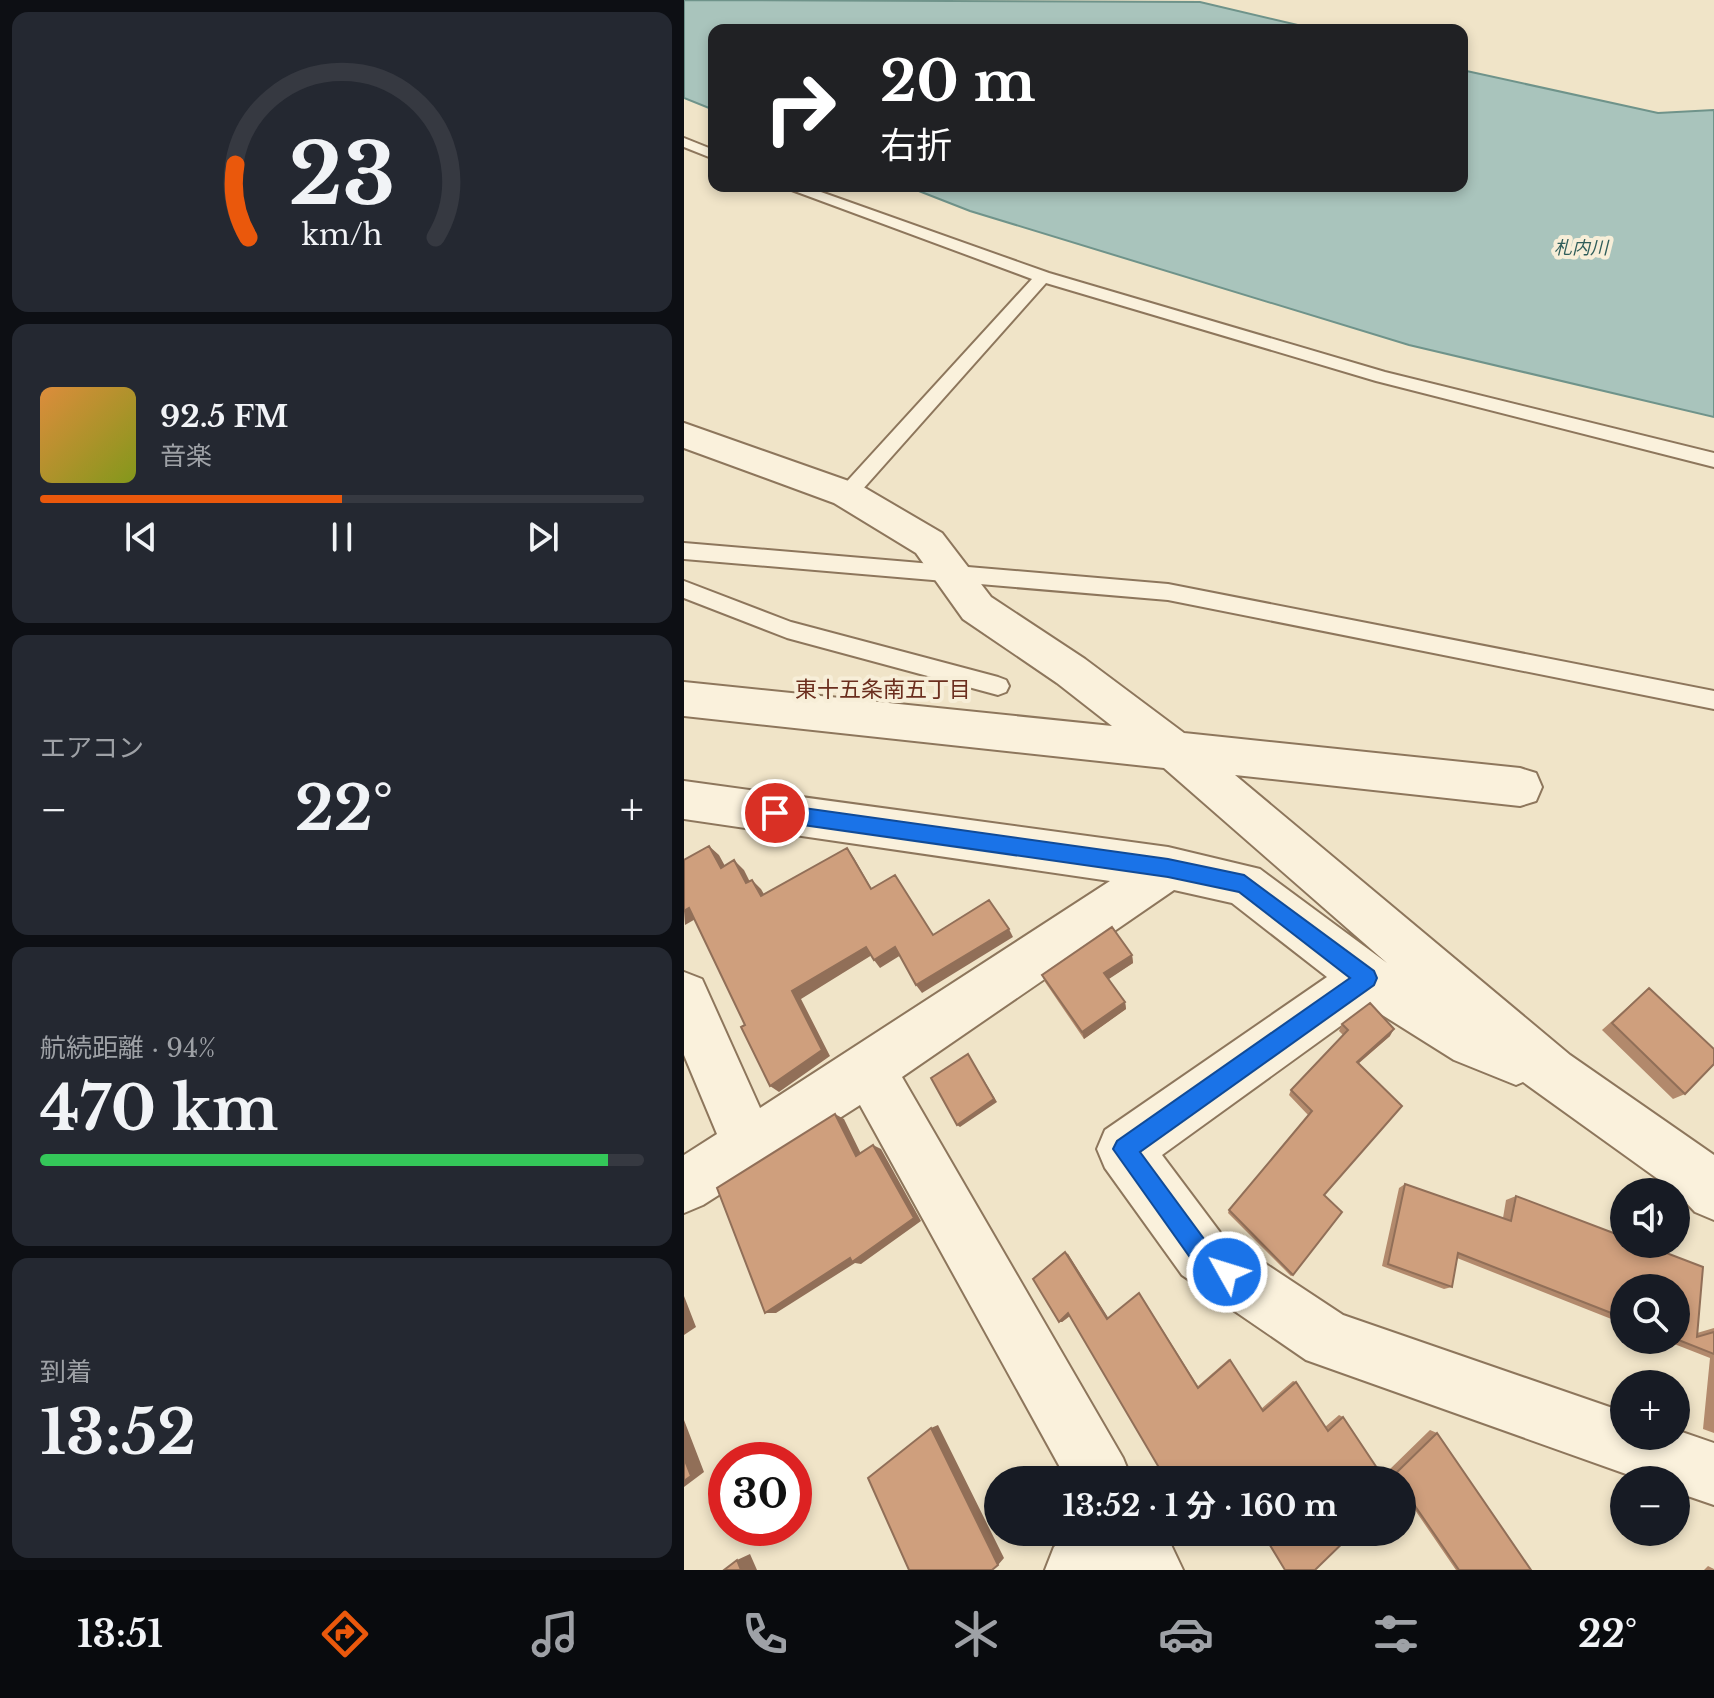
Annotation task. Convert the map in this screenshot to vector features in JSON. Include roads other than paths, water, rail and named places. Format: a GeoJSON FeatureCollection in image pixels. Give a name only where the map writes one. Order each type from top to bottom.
{"type":"FeatureCollection","features":[{"type":"Feature","properties":{"kind":"street"},"geometry":{"type":"LineString","coordinates":[[684,435],[847,494],[929,543],[977,608],[1071,671],[1174,750],[1552,1073],[1697,1176],[1714,1193]]}},
{"type":"Feature","properties":{"kind":"street"},"geometry":{"type":"LineString","coordinates":[[684,699],[1520,787]]}},
{"type":"Feature","properties":{"kind":"street"},"geometry":{"type":"LineString","coordinates":[[684,800],[1168,868],[1244,884],[1367,978],[1472,1042],[1552,1073]]}},
{"type":"Feature","properties":{"kind":"street"},"geometry":{"type":"LineString","coordinates":[[684,1186],[869,1069],[1168,868]]}},
{"type":"Feature","properties":{"kind":"street"},"geometry":{"type":"LineString","coordinates":[[1367,978],[1124,1149],[1202,1255],[1327,1339],[1714,1474]]}},
{"type":"Feature","properties":{"kind":"street"},"geometry":{"type":"LineString","coordinates":[[684,996],[749,1145]]}},
{"type":"Feature","properties":{"kind":"street"},"geometry":{"type":"LineString","coordinates":[[869,1069],[1093,1466]]}},
{"type":"Feature","properties":{"kind":"street"},"geometry":{"type":"LineString","coordinates":[[1077,1570],[1105,1546]]}},
{"type":"Feature","properties":{"kind":"street"},"geometry":{"type":"LineString","coordinates":[[1138,1546],[1151,1570]]}},
{"type":"Feature","properties":{"kind":"lane"},"geometry":{"type":"LineString","coordinates":[[684,142],[708,152]]}},
{"type":"Feature","properties":{"kind":"lane"},"geometry":{"type":"LineString","coordinates":[[806,192],[1043,277],[1382,377],[1714,460]]}},
{"type":"Feature","properties":{"kind":"lane"},"geometry":{"type":"LineString","coordinates":[[847,494],[1043,277]]}},
{"type":"Feature","properties":{"kind":"lane"},"geometry":{"type":"LineString","coordinates":[[684,551],[1168,592],[1714,700]]}},
{"type":"Feature","properties":{"kind":"lane"},"geometry":{"type":"LineString","coordinates":[[684,589],[787,629],[998,686]]}},
{"type":"Feature","properties":{"kind":"water"},"geometry":{"type":"Polygon","coordinates":[[[684,0],[1200,2],[1294,24],[708,24],[708,108],[684,98],[684,0]]]}},
{"type":"Feature","properties":{"kind":"water","name":"札内川"},"geometry":{"type":"Polygon","coordinates":[[[1468,71],[1658,113],[1714,110],[1714,417],[1409,345],[970,211],[921,192],[1468,192],[1468,71]]]}},
{"type":"Feature","properties":{"kind":"district","name":"東十五条南五丁目"},"geometry":{"type":"Point","coordinates":[883,689]}}]}
